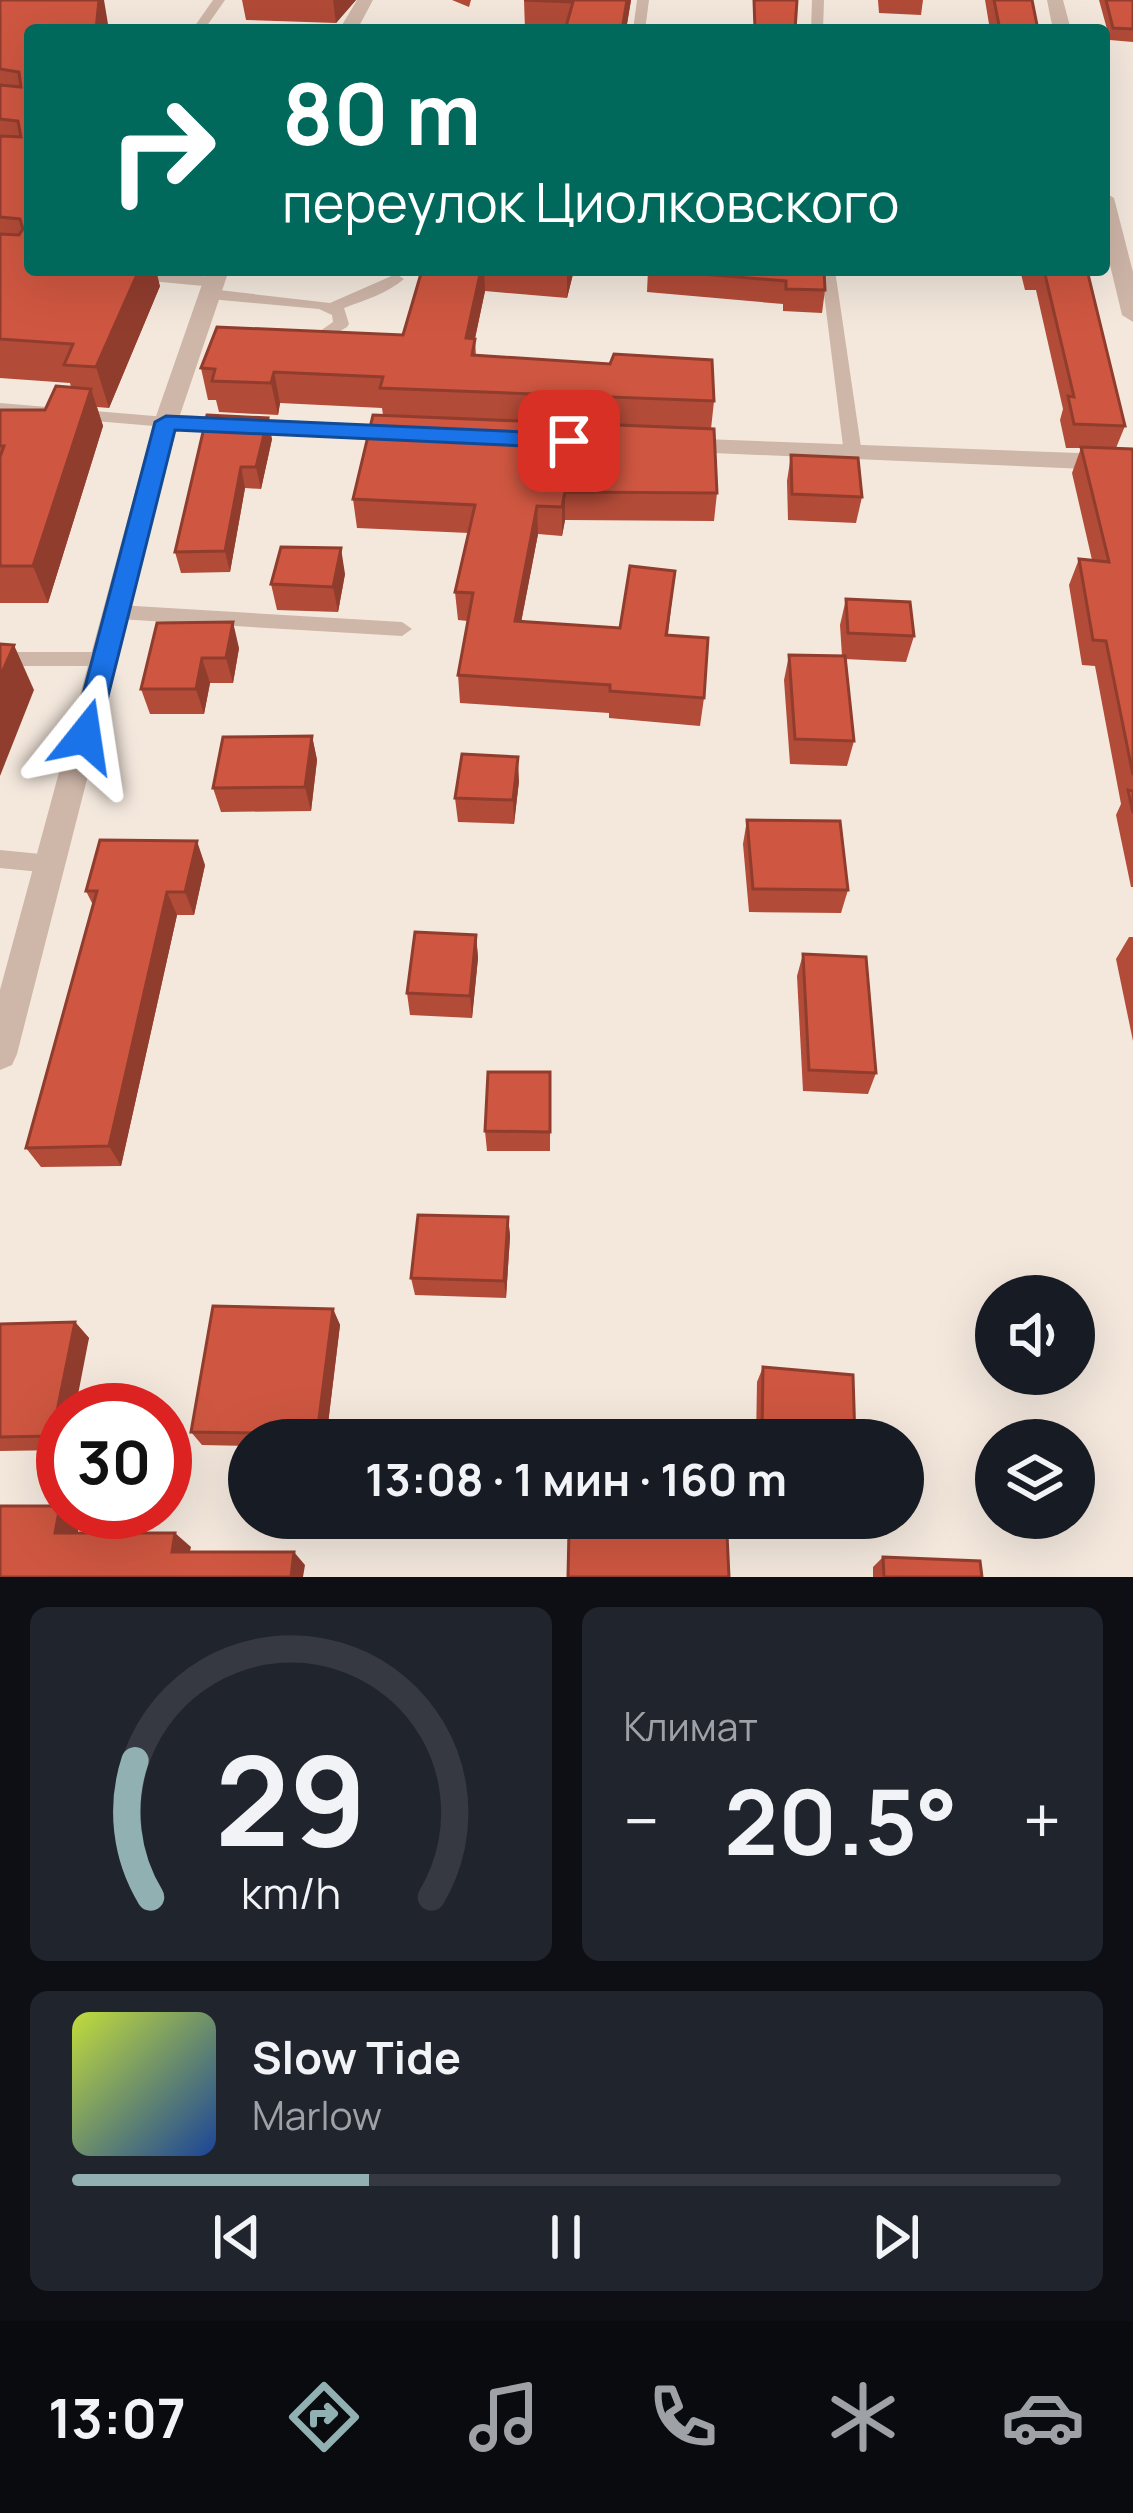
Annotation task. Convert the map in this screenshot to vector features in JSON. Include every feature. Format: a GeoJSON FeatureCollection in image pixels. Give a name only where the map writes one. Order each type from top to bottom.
{"type":"FeatureCollection","features":[{"type":"Feature","properties":{"kind":"street"},"geometry":{"type":"LineString","coordinates":[[1110,222],[1133,315]]}},
{"type":"Feature","properties":{"kind":"street"},"geometry":{"type":"LineString","coordinates":[[0,1054],[166,422],[206,345],[214,282]]}},
{"type":"Feature","properties":{"kind":"street"},"geometry":{"type":"LineString","coordinates":[[166,422],[427,434]]}},
{"type":"Feature","properties":{"kind":"street"},"geometry":{"type":"LineString","coordinates":[[640,444],[1133,464]]}},
{"type":"Feature","properties":{"kind":"lane"},"geometry":{"type":"LineString","coordinates":[[146,276],[214,282],[339,312],[341,324],[330,335],[294,346]]}},
{"type":"Feature","properties":{"kind":"lane"},"geometry":{"type":"LineString","coordinates":[[829,276],[853,454]]}},
{"type":"Feature","properties":{"kind":"lane"},"geometry":{"type":"LineString","coordinates":[[330,308],[396,279]]}},
{"type":"Feature","properties":{"kind":"lane"},"geometry":{"type":"LineString","coordinates":[[0,408],[166,422]]}},
{"type":"Feature","properties":{"kind":"lane"},"geometry":{"type":"LineString","coordinates":[[118,612],[402,629]]}},
{"type":"Feature","properties":{"kind":"lane"},"geometry":{"type":"LineString","coordinates":[[0,659],[106,659]]}},
{"type":"Feature","properties":{"kind":"lane"},"geometry":{"type":"LineString","coordinates":[[0,859],[51,864]]}},
{"type":"Feature","properties":{"kind":"building"},"geometry":{"type":"Polygon","coordinates":[[[0,0],[99,0],[97,24],[24,24],[24,276],[136,276],[96,367],[64,365],[73,344],[0,339],[0,234],[19,235],[23,229],[20,219],[0,217],[0,136],[21,137],[18,121],[0,119],[0,85],[21,87],[19,72],[0,69],[0,0]]]}},
{"type":"Feature","properties":{"kind":"building"},"geometry":{"type":"Polygon","coordinates":[[[524,0],[627,0],[623,24],[567,24],[573,2],[524,0]]]}},
{"type":"Feature","properties":{"kind":"building"},"geometry":{"type":"Polygon","coordinates":[[[754,0],[797,0],[795,24],[755,24],[754,0]]]}},
{"type":"Feature","properties":{"kind":"building"},"geometry":{"type":"Polygon","coordinates":[[[994,0],[1032,0],[1037,24],[999,24],[994,0]]]}},
{"type":"Feature","properties":{"kind":"building"},"geometry":{"type":"Polygon","coordinates":[[[1106,0],[1133,0],[1133,29],[1113,28],[1106,0]]]}},
{"type":"Feature","properties":{"kind":"building"},"geometry":{"type":"Polygon","coordinates":[[[420,276],[480,276],[466,338],[475,339],[472,355],[610,364],[614,354],[712,360],[714,401],[380,388],[383,377],[274,372],[271,383],[212,381],[215,369],[201,368],[217,327],[403,335],[420,276]]]}},
{"type":"Feature","properties":{"kind":"building"},"geometry":{"type":"Polygon","coordinates":[[[726,276],[824,276],[825,290],[786,289],[786,281],[726,276]]]}},
{"type":"Feature","properties":{"kind":"building"},"geometry":{"type":"Polygon","coordinates":[[[1045,276],[1088,276],[1125,426],[1074,424],[1068,396],[1074,397],[1045,276]]]}},
{"type":"Feature","properties":{"kind":"building"},"geometry":{"type":"Polygon","coordinates":[[[56,386],[91,389],[33,566],[0,566],[0,457],[4,446],[0,446],[0,410],[45,410],[56,386]]]}},
{"type":"Feature","properties":{"kind":"building"},"geometry":{"type":"Polygon","coordinates":[[[207,415],[268,418],[256,467],[241,467],[225,551],[175,552],[207,415]]]}},
{"type":"Feature","properties":{"kind":"building"},"geometry":{"type":"Polygon","coordinates":[[[373,415],[714,429],[717,493],[565,492],[562,507],[537,506],[515,621],[620,628],[630,566],[675,571],[666,635],[708,638],[704,698],[610,691],[610,685],[458,675],[473,593],[455,592],[475,505],[353,499],[373,415]]]}},
{"type":"Feature","properties":{"kind":"building"},"geometry":{"type":"Polygon","coordinates":[[[1081,447],[1133,452],[1133,775],[1106,641],[1093,640],[1079,559],[1109,562],[1081,447]]]}},
{"type":"Feature","properties":{"kind":"building"},"geometry":{"type":"Polygon","coordinates":[[[791,455],[858,458],[862,497],[792,494],[791,455]]]}},
{"type":"Feature","properties":{"kind":"building"},"geometry":{"type":"Polygon","coordinates":[[[281,547],[341,548],[333,587],[271,584],[281,547]]]}},
{"type":"Feature","properties":{"kind":"building"},"geometry":{"type":"Polygon","coordinates":[[[846,599],[910,602],[914,636],[848,633],[846,599]]]}},
{"type":"Feature","properties":{"kind":"building"},"geometry":{"type":"Polygon","coordinates":[[[233,622],[226,658],[202,658],[196,689],[141,689],[157,623],[233,622]]]}},
{"type":"Feature","properties":{"kind":"building"},"geometry":{"type":"Polygon","coordinates":[[[0,644],[14,645],[0,677],[0,644]]]}},
{"type":"Feature","properties":{"kind":"building"},"geometry":{"type":"Polygon","coordinates":[[[789,655],[845,656],[854,741],[795,739],[789,655]]]}},
{"type":"Feature","properties":{"kind":"building"},"geometry":{"type":"Polygon","coordinates":[[[312,736],[305,787],[213,788],[223,737],[312,736]]]}},
{"type":"Feature","properties":{"kind":"building"},"geometry":{"type":"Polygon","coordinates":[[[462,754],[518,757],[513,800],[455,798],[462,754]]]}},
{"type":"Feature","properties":{"kind":"building"},"geometry":{"type":"Polygon","coordinates":[[[747,820],[840,821],[848,890],[753,889],[747,820]]]}},
{"type":"Feature","properties":{"kind":"building"},"geometry":{"type":"Polygon","coordinates":[[[100,840],[197,841],[185,892],[167,892],[109,1146],[26,1148],[97,891],[86,891],[100,840]]]}},
{"type":"Feature","properties":{"kind":"building"},"geometry":{"type":"Polygon","coordinates":[[[415,932],[476,935],[470,996],[407,993],[415,932]]]}},
{"type":"Feature","properties":{"kind":"building"},"geometry":{"type":"Polygon","coordinates":[[[803,954],[866,957],[876,1073],[809,1070],[803,954]]]}},
{"type":"Feature","properties":{"kind":"building"},"geometry":{"type":"Polygon","coordinates":[[[488,1072],[550,1072],[550,1132],[485,1131],[488,1072]]]}},
{"type":"Feature","properties":{"kind":"building"},"geometry":{"type":"Polygon","coordinates":[[[418,1215],[508,1217],[504,1281],[411,1278],[418,1215]]]}},
{"type":"Feature","properties":{"kind":"building"},"geometry":{"type":"Polygon","coordinates":[[[213,1306],[333,1309],[319,1419],[228,1419],[228,1433],[192,1432],[213,1306]]]}},
{"type":"Feature","properties":{"kind":"building"},"geometry":{"type":"Polygon","coordinates":[[[75,1322],[63,1383],[36,1383],[36,1436],[0,1437],[0,1324],[75,1322]]]}},
{"type":"Feature","properties":{"kind":"building"},"geometry":{"type":"Polygon","coordinates":[[[763,1367],[853,1375],[854,1419],[762,1419],[763,1367]]]}},
{"type":"Feature","properties":{"kind":"building"},"geometry":{"type":"Polygon","coordinates":[[[0,1506],[36,1506],[36,1539],[174,1539],[172,1552],[294,1552],[291,1577],[0,1577],[0,1506]]]}},
{"type":"Feature","properties":{"kind":"building"},"geometry":{"type":"Polygon","coordinates":[[[569,1539],[727,1539],[729,1577],[568,1577],[569,1539]]]}},
{"type":"Feature","properties":{"kind":"building"},"geometry":{"type":"Polygon","coordinates":[[[883,1557],[980,1561],[982,1577],[884,1577],[883,1557]]]}},
{"type":"Feature","properties":{"kind":"route"},"geometry":{"type":"LineString","coordinates":[[85,736],[166,422],[569,441]]}}]}
